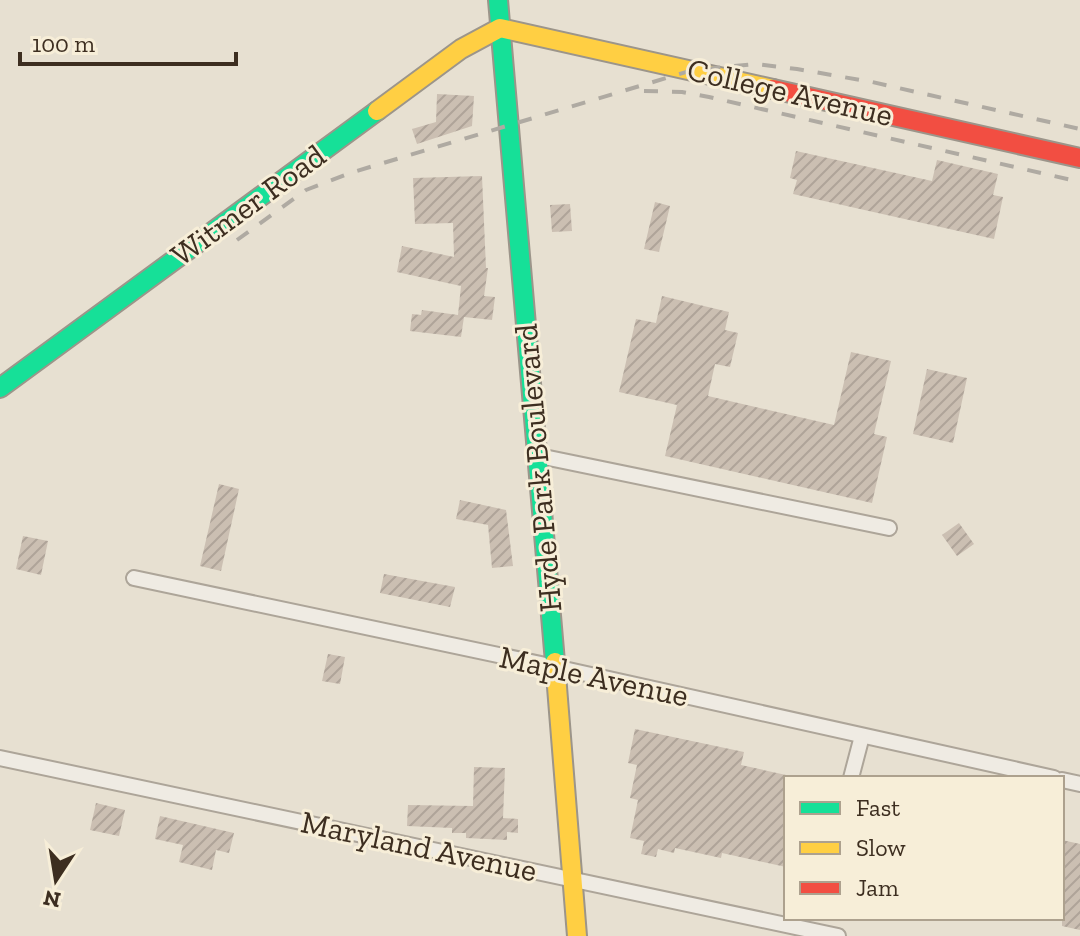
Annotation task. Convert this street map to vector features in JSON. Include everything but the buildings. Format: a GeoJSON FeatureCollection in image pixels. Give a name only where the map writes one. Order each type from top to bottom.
{"type":"FeatureCollection","features":[{"type":"Feature","properties":{"kind":"main road","name":"Hyde Park Boulevard"},"geometry":{"type":"LineString","coordinates":[[498,0],[539,456],[577,936]]}},
{"type":"Feature","properties":{"kind":"main road","name":"College Avenue"},"geometry":{"type":"LineString","coordinates":[[500,28],[1080,158]]}},
{"type":"Feature","properties":{"kind":"main road","name":"Witmer Road"},"geometry":{"type":"LineString","coordinates":[[0,388],[461,49],[500,28]]}},
{"type":"Feature","properties":{"kind":"street"},"geometry":{"type":"LineString","coordinates":[[539,456],[889,528]]}},
{"type":"Feature","properties":{"kind":"street","name":"Maple Avenue"},"geometry":{"type":"LineString","coordinates":[[134,578],[555,667],[1045,776]]}},
{"type":"Feature","properties":{"kind":"street"},"geometry":{"type":"LineString","coordinates":[[852,776],[862,736]]}},
{"type":"Feature","properties":{"kind":"street","name":"Maryland Avenue"},"geometry":{"type":"LineString","coordinates":[[0,758],[572,878],[784,918]]}},
{"type":"Feature","properties":{"kind":"street","name":"Maryland Avenue"},"geometry":{"type":"LineString","coordinates":[[795,920],[816,924],[838,936]]}},
{"type":"Feature","properties":{"kind":"railway"},"geometry":{"type":"LineString","coordinates":[[237,240],[306,190],[350,173],[693,70],[756,64],[797,69],[872,82],[1080,129]]}},
{"type":"Feature","properties":{"kind":"railway"},"geometry":{"type":"LineString","coordinates":[[644,91],[682,92],[709,97],[1080,182]]}},
{"type":"Feature","properties":{"kind":"traffic: fast"},"geometry":{"type":"LineString","coordinates":[[498,0],[555,662]]}},
{"type":"Feature","properties":{"kind":"traffic: fast"},"geometry":{"type":"LineString","coordinates":[[0,388],[377,111]]}},
{"type":"Feature","properties":{"kind":"traffic: slow"},"geometry":{"type":"LineString","coordinates":[[377,111],[461,49],[500,28],[773,89]]}},
{"type":"Feature","properties":{"kind":"traffic: slow"},"geometry":{"type":"LineString","coordinates":[[555,662],[577,936]]}},
{"type":"Feature","properties":{"kind":"traffic: jam"},"geometry":{"type":"LineString","coordinates":[[773,89],[1080,158]]}}]}
